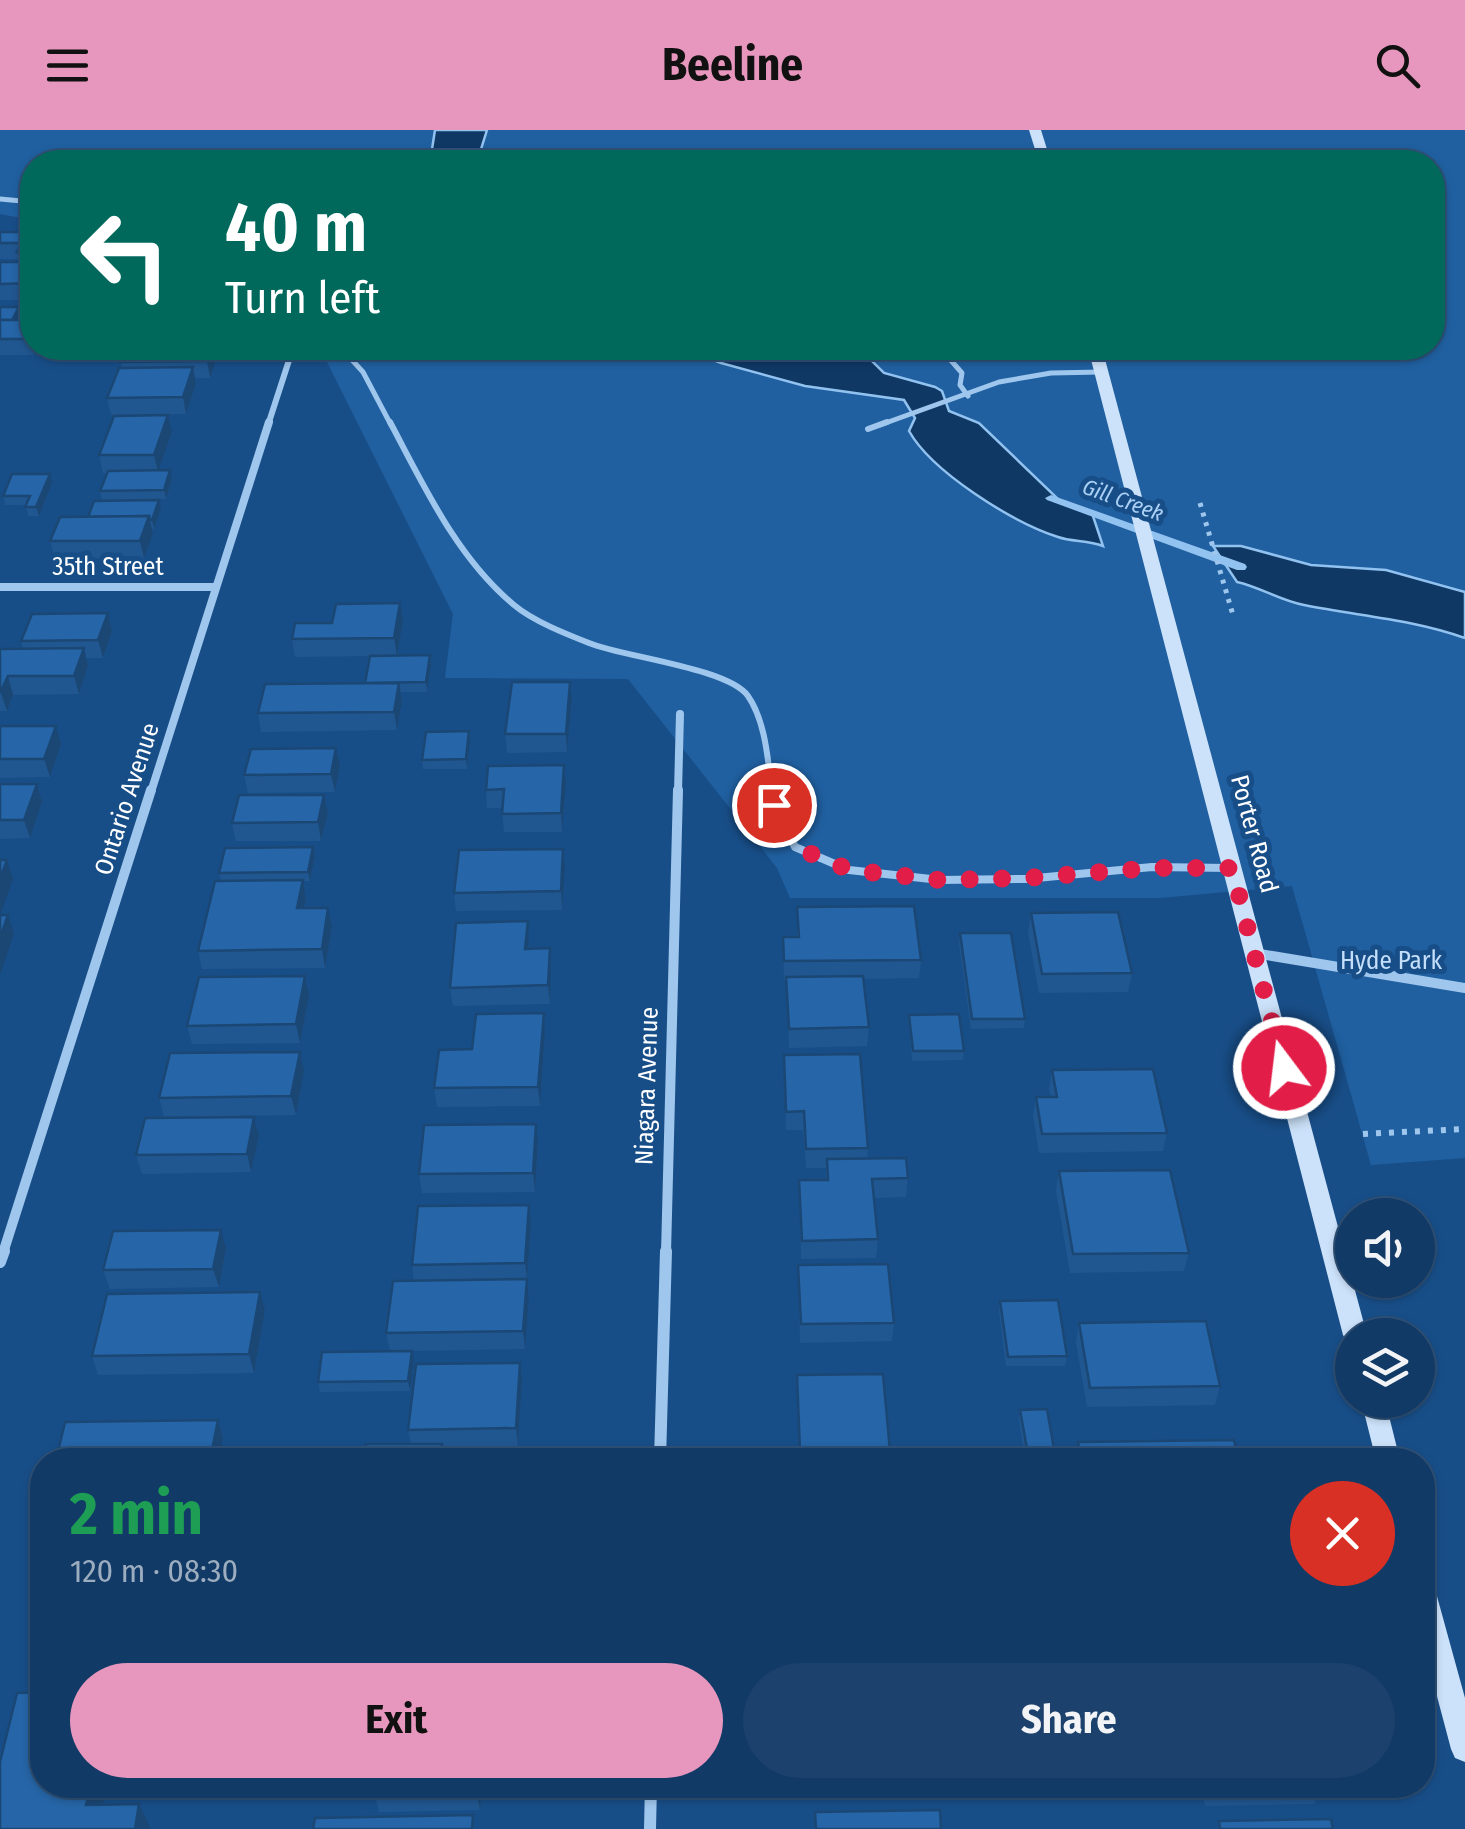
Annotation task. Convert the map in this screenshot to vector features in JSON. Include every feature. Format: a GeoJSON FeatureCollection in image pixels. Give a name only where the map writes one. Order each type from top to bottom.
{"type":"FeatureCollection","features":[{"type":"Feature","properties":{"kind":"main road","name":"Porter Road"},"geometry":{"type":"LineString","coordinates":[[1098,360],[1351,1318]]}},
{"type":"Feature","properties":{"kind":"main road"},"geometry":{"type":"LineString","coordinates":[[1377,1418],[1385,1448]]}},
{"type":"Feature","properties":{"kind":"main road"},"geometry":{"type":"LineString","coordinates":[[1435,1637],[1465,1749]]}},
{"type":"Feature","properties":{"kind":"street","name":"Ontario Avenue"},"geometry":{"type":"LineString","coordinates":[[0,1262],[288,360]]}},
{"type":"Feature","properties":{"kind":"street","name":"35th Street"},"geometry":{"type":"LineString","coordinates":[[0,587],[216,587]]}},
{"type":"Feature","properties":{"kind":"street","name":"Niagara Avenue"},"geometry":{"type":"LineString","coordinates":[[660,1448],[680,714]]}},
{"type":"Feature","properties":{"kind":"street"},"geometry":{"type":"LineString","coordinates":[[1254,953],[1465,988]]}},
{"type":"Feature","properties":{"kind":"street"},"geometry":{"type":"LineString","coordinates":[[650,1829],[651,1798]]}},
{"type":"Feature","properties":{"kind":"lane"},"geometry":{"type":"LineString","coordinates":[[352,360],[363,372],[449,532],[515,606],[591,644],[672,664],[729,683],[747,695],[764,739],[774,805],[795,847],[850,870],[940,880],[1152,868],[1232,868]]}},
{"type":"Feature","properties":{"kind":"lane"},"geometry":{"type":"LineString","coordinates":[[951,360],[962,373],[960,385],[968,396]]}},
{"type":"Feature","properties":{"kind":"lane"},"geometry":{"type":"LineString","coordinates":[[868,429],[999,382],[1051,373],[1101,372]]}},
{"type":"Feature","properties":{"kind":"path"},"geometry":{"type":"LineString","coordinates":[[1200,503],[1233,615]]}},
{"type":"Feature","properties":{"kind":"path"},"geometry":{"type":"LineString","coordinates":[[1363,1134],[1465,1129]]}},
{"type":"Feature","properties":{"kind":"green space","name":"Hyde Park"},"geometry":{"type":"Polygon","coordinates":[[[0,130],[1465,130],[1465,1158],[1371,1165],[1292,886],[1160,898],[790,898],[777,868],[628,679],[445,678],[453,614],[326,360],[1445,360],[1445,150],[20,150],[20,218],[0,214],[0,130]]]}},
{"type":"Feature","properties":{"kind":"shaded area"},"geometry":{"type":"Polygon","coordinates":[[[435,130],[487,130],[481,150],[432,150],[435,130]]]}},
{"type":"Feature","properties":{"kind":"shaded area"},"geometry":{"type":"Polygon","coordinates":[[[713,360],[871,360],[884,373],[935,387],[942,391],[949,411],[979,423],[1061,502],[1092,513],[1103,546],[1039,530],[954,479],[909,431],[915,418],[904,400],[805,386],[713,360]]]}},
{"type":"Feature","properties":{"kind":"shaded area"},"geometry":{"type":"Polygon","coordinates":[[[1213,546],[1241,546],[1311,565],[1386,570],[1465,592],[1465,638],[1405,622],[1287,600],[1237,582],[1213,546]]]}},
{"type":"Feature","properties":{"kind":"building"},"geometry":{"type":"Polygon","coordinates":[[[0,232],[20,232],[20,243],[0,243],[0,232]]]}},
{"type":"Feature","properties":{"kind":"building"},"geometry":{"type":"Polygon","coordinates":[[[0,262],[20,262],[20,283],[0,284],[0,262]]]}},
{"type":"Feature","properties":{"kind":"building"},"geometry":{"type":"Polygon","coordinates":[[[0,307],[19,307],[12,320],[0,320],[0,307]]]}},
{"type":"Feature","properties":{"kind":"building"},"geometry":{"type":"Polygon","coordinates":[[[0,320],[20,320],[20,339],[0,339],[0,320]]]}},
{"type":"Feature","properties":{"kind":"building"},"geometry":{"type":"Polygon","coordinates":[[[122,360],[207,360],[207,361],[122,360]]]}},
{"type":"Feature","properties":{"kind":"building"},"geometry":{"type":"Polygon","coordinates":[[[193,367],[183,397],[107,398],[119,368],[193,367]]]}},
{"type":"Feature","properties":{"kind":"building"},"geometry":{"type":"Polygon","coordinates":[[[168,415],[154,455],[99,455],[114,416],[168,415]]]}},
{"type":"Feature","properties":{"kind":"building"},"geometry":{"type":"Polygon","coordinates":[[[170,470],[164,490],[100,491],[108,471],[170,470]]]}},
{"type":"Feature","properties":{"kind":"building"},"geometry":{"type":"Polygon","coordinates":[[[12,474],[50,474],[36,507],[25,507],[30,496],[3,496],[12,474]]]}},
{"type":"Feature","properties":{"kind":"building"},"geometry":{"type":"Polygon","coordinates":[[[159,500],[152,520],[149,516],[88,517],[94,501],[159,500]]]}},
{"type":"Feature","properties":{"kind":"building"},"geometry":{"type":"Polygon","coordinates":[[[149,516],[140,541],[50,541],[60,517],[149,516]]]}},
{"type":"Feature","properties":{"kind":"building"},"geometry":{"type":"Polygon","coordinates":[[[400,603],[394,638],[292,639],[295,623],[332,623],[336,604],[400,603]]]}},
{"type":"Feature","properties":{"kind":"building"},"geometry":{"type":"Polygon","coordinates":[[[108,613],[98,640],[21,641],[32,614],[108,613]]]}},
{"type":"Feature","properties":{"kind":"building"},"geometry":{"type":"Polygon","coordinates":[[[84,648],[74,676],[8,676],[0,693],[0,649],[84,648]]]}},
{"type":"Feature","properties":{"kind":"building"},"geometry":{"type":"Polygon","coordinates":[[[430,655],[426,682],[365,683],[370,656],[430,655]]]}},
{"type":"Feature","properties":{"kind":"building"},"geometry":{"type":"Polygon","coordinates":[[[512,682],[570,682],[566,734],[505,734],[512,682]]]}},
{"type":"Feature","properties":{"kind":"building"},"geometry":{"type":"Polygon","coordinates":[[[399,683],[394,712],[258,713],[265,684],[399,683]]]}},
{"type":"Feature","properties":{"kind":"building"},"geometry":{"type":"Polygon","coordinates":[[[0,726],[56,726],[44,759],[0,759],[0,726]]]}},
{"type":"Feature","properties":{"kind":"building"},"geometry":{"type":"Polygon","coordinates":[[[469,731],[466,759],[422,760],[426,732],[469,731]]]}},
{"type":"Feature","properties":{"kind":"building"},"geometry":{"type":"Polygon","coordinates":[[[336,748],[331,774],[244,775],[251,749],[336,748]]]}},
{"type":"Feature","properties":{"kind":"building"},"geometry":{"type":"Polygon","coordinates":[[[564,765],[561,813],[502,814],[504,789],[486,790],[488,766],[564,765]]]}},
{"type":"Feature","properties":{"kind":"building"},"geometry":{"type":"Polygon","coordinates":[[[0,784],[37,784],[24,820],[0,820],[0,784]]]}},
{"type":"Feature","properties":{"kind":"building"},"geometry":{"type":"Polygon","coordinates":[[[239,795],[324,795],[318,822],[232,823],[239,795]]]}},
{"type":"Feature","properties":{"kind":"building"},"geometry":{"type":"Polygon","coordinates":[[[313,847],[308,872],[219,873],[225,848],[313,847]]]}},
{"type":"Feature","properties":{"kind":"building"},"geometry":{"type":"Polygon","coordinates":[[[563,849],[561,891],[454,893],[459,850],[563,849]]]}},
{"type":"Feature","properties":{"kind":"building"},"geometry":{"type":"Polygon","coordinates":[[[0,860],[7,860],[0,879],[0,860]]]}},
{"type":"Feature","properties":{"kind":"building"},"geometry":{"type":"Polygon","coordinates":[[[303,880],[297,908],[328,908],[322,949],[198,951],[215,881],[303,880]]]}},
{"type":"Feature","properties":{"kind":"building"},"geometry":{"type":"Polygon","coordinates":[[[914,906],[921,960],[784,961],[783,937],[799,937],[797,907],[914,906]]]}},
{"type":"Feature","properties":{"kind":"building"},"geometry":{"type":"Polygon","coordinates":[[[1118,912],[1132,973],[1042,974],[1031,913],[1118,912]]]}},
{"type":"Feature","properties":{"kind":"building"},"geometry":{"type":"Polygon","coordinates":[[[0,915],[8,915],[0,938],[0,915]]]}},
{"type":"Feature","properties":{"kind":"building"},"geometry":{"type":"Polygon","coordinates":[[[528,921],[525,949],[550,948],[548,985],[450,988],[456,923],[528,921]]]}},
{"type":"Feature","properties":{"kind":"building"},"geometry":{"type":"Polygon","coordinates":[[[960,933],[1011,933],[1025,1019],[972,1019],[960,933]]]}},
{"type":"Feature","properties":{"kind":"building"},"geometry":{"type":"Polygon","coordinates":[[[305,976],[296,1024],[187,1026],[199,977],[305,976]]]}},
{"type":"Feature","properties":{"kind":"building"},"geometry":{"type":"Polygon","coordinates":[[[863,976],[869,1027],[789,1029],[786,977],[863,976]]]}},
{"type":"Feature","properties":{"kind":"building"},"geometry":{"type":"Polygon","coordinates":[[[544,1013],[538,1087],[434,1088],[439,1050],[472,1049],[476,1014],[544,1013]]]}},
{"type":"Feature","properties":{"kind":"building"},"geometry":{"type":"Polygon","coordinates":[[[959,1014],[964,1051],[913,1051],[909,1015],[959,1014]]]}},
{"type":"Feature","properties":{"kind":"building"},"geometry":{"type":"Polygon","coordinates":[[[300,1052],[291,1096],[159,1098],[170,1053],[300,1052]]]}},
{"type":"Feature","properties":{"kind":"building"},"geometry":{"type":"Polygon","coordinates":[[[860,1054],[868,1148],[806,1149],[804,1111],[786,1112],[784,1055],[860,1054]]]}},
{"type":"Feature","properties":{"kind":"building"},"geometry":{"type":"Polygon","coordinates":[[[1153,1069],[1167,1133],[1042,1134],[1036,1097],[1057,1097],[1052,1070],[1153,1069]]]}},
{"type":"Feature","properties":{"kind":"building"},"geometry":{"type":"Polygon","coordinates":[[[254,1117],[247,1154],[136,1155],[145,1118],[254,1117]]]}},
{"type":"Feature","properties":{"kind":"building"},"geometry":{"type":"Polygon","coordinates":[[[536,1124],[533,1173],[419,1174],[424,1125],[536,1124]]]}},
{"type":"Feature","properties":{"kind":"building"},"geometry":{"type":"Polygon","coordinates":[[[906,1158],[908,1178],[872,1179],[878,1239],[802,1241],[799,1180],[828,1180],[827,1159],[906,1158]]]}},
{"type":"Feature","properties":{"kind":"building"},"geometry":{"type":"Polygon","coordinates":[[[1170,1170],[1189,1253],[1073,1254],[1059,1171],[1170,1170]]]}},
{"type":"Feature","properties":{"kind":"building"},"geometry":{"type":"Polygon","coordinates":[[[529,1205],[525,1263],[412,1265],[418,1206],[529,1205]]]}},
{"type":"Feature","properties":{"kind":"building"},"geometry":{"type":"Polygon","coordinates":[[[221,1230],[213,1269],[103,1270],[113,1231],[221,1230]]]}},
{"type":"Feature","properties":{"kind":"building"},"geometry":{"type":"Polygon","coordinates":[[[888,1264],[894,1323],[801,1324],[798,1265],[888,1264]]]}},
{"type":"Feature","properties":{"kind":"building"},"geometry":{"type":"Polygon","coordinates":[[[527,1279],[523,1331],[386,1333],[393,1281],[527,1279]]]}},
{"type":"Feature","properties":{"kind":"building"},"geometry":{"type":"Polygon","coordinates":[[[260,1292],[249,1354],[92,1356],[107,1294],[260,1292]]]}},
{"type":"Feature","properties":{"kind":"building"},"geometry":{"type":"Polygon","coordinates":[[[1058,1300],[1067,1356],[1008,1357],[1000,1301],[1058,1300]]]}},
{"type":"Feature","properties":{"kind":"building"},"geometry":{"type":"Polygon","coordinates":[[[1206,1321],[1220,1386],[1090,1388],[1079,1323],[1206,1321]]]}},
{"type":"Feature","properties":{"kind":"building"},"geometry":{"type":"Polygon","coordinates":[[[412,1351],[408,1381],[318,1382],[322,1352],[412,1351]]]}},
{"type":"Feature","properties":{"kind":"building"},"geometry":{"type":"Polygon","coordinates":[[[520,1363],[516,1428],[408,1430],[416,1364],[520,1363]]]}},
{"type":"Feature","properties":{"kind":"building"},"geometry":{"type":"Polygon","coordinates":[[[883,1374],[890,1448],[800,1448],[797,1375],[883,1374]]]}},
{"type":"Feature","properties":{"kind":"building"},"geometry":{"type":"Polygon","coordinates":[[[1047,1409],[1054,1448],[1027,1448],[1020,1410],[1047,1409]]]}},
{"type":"Feature","properties":{"kind":"building"},"geometry":{"type":"Polygon","coordinates":[[[218,1420],[212,1448],[59,1448],[65,1422],[218,1420]]]}},
{"type":"Feature","properties":{"kind":"building"},"geometry":{"type":"Polygon","coordinates":[[[1234,1440],[1236,1448],[1079,1448],[1078,1442],[1234,1440]]]}},
{"type":"Feature","properties":{"kind":"building"},"geometry":{"type":"Polygon","coordinates":[[[366,1444],[442,1444],[442,1448],[366,1448],[366,1444]]]}},
{"type":"Feature","properties":{"kind":"building"},"geometry":{"type":"Polygon","coordinates":[[[30,1692],[30,1798],[88,1798],[86,1805],[139,1804],[135,1829],[0,1829],[0,1762],[17,1693],[30,1692]]]}},
{"type":"Feature","properties":{"kind":"building"},"geometry":{"type":"Polygon","coordinates":[[[940,1810],[941,1829],[816,1829],[815,1812],[940,1810]]]}},
{"type":"Feature","properties":{"kind":"building"},"geometry":{"type":"Polygon","coordinates":[[[473,1815],[472,1829],[313,1829],[315,1818],[473,1815]]]}},
{"type":"Feature","properties":{"kind":"building"},"geometry":{"type":"Polygon","coordinates":[[[1331,1819],[1333,1829],[1220,1829],[1219,1821],[1331,1819]]]}},
{"type":"Feature","properties":{"kind":"waterway","name":"Gill Creek"},"geometry":{"type":"LineString","coordinates":[[1051,498],[1241,567]]}},
{"type":"Feature","properties":{"kind":"route"},"geometry":{"type":"LineString","coordinates":[[774,805],[795,847],[850,870],[940,880],[1152,868],[1232,868],[1284,1068]]}}]}
